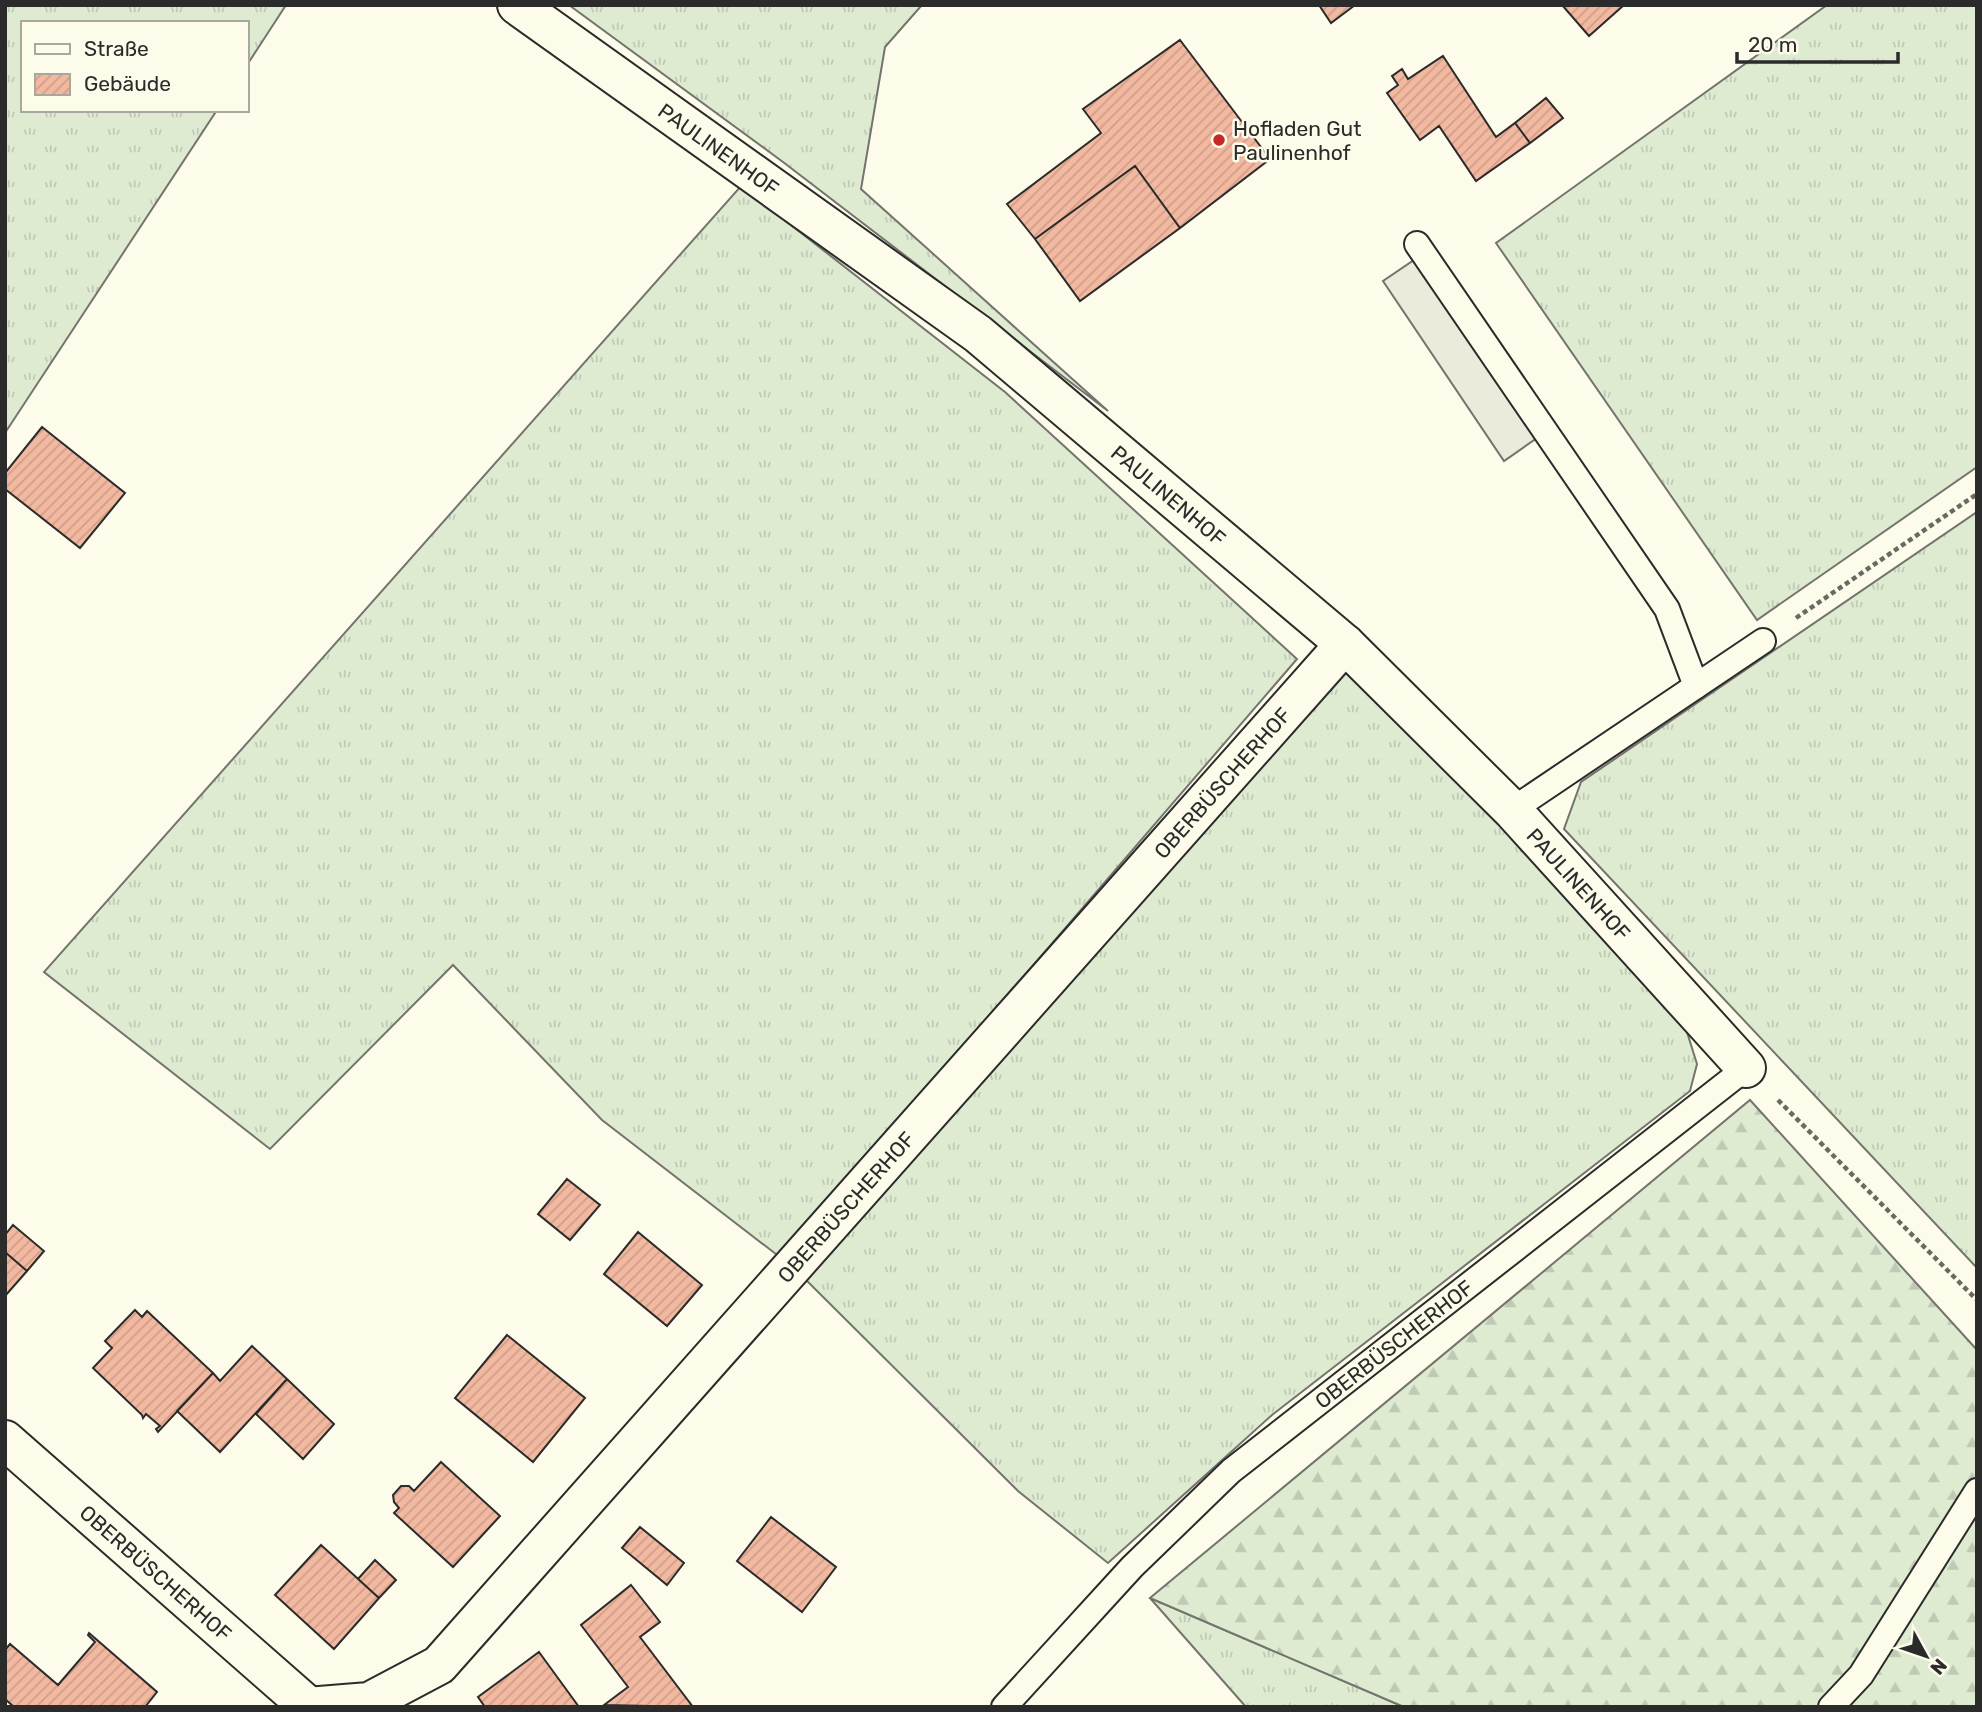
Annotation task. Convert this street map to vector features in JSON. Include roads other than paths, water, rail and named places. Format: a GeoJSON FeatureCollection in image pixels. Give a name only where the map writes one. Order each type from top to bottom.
{"type":"FeatureCollection","features":[{"type":"Feature","properties":{"kind":"street","name":"PAULINENHOF"},"geometry":{"type":"LineString","coordinates":[[517,5],[978,334],[1345,644],[1512,810],[1746,1068]]}},
{"type":"Feature","properties":{"kind":"street","name":"OBERBÜSCHERHOF"},"geometry":{"type":"LineString","coordinates":[[5,1440],[307,1706],[369,1702],[439,1665],[1345,644]]}},
{"type":"Feature","properties":{"kind":"lane"},"geometry":{"type":"LineString","coordinates":[[1417,244],[1667,609],[1696,686]]}},
{"type":"Feature","properties":{"kind":"lane"},"geometry":{"type":"LineString","coordinates":[[1512,810],[1763,641]]}},
{"type":"Feature","properties":{"kind":"lane","name":"OBERBÜSCHERHOF"},"geometry":{"type":"LineString","coordinates":[[1007,1705],[1132,1567],[1231,1471],[1746,1068]]}},
{"type":"Feature","properties":{"kind":"lane"},"geometry":{"type":"LineString","coordinates":[[1831,1707],[1861,1675],[1977,1491]]}},
{"type":"Feature","properties":{"kind":"place","name":"Hofladen Gut Paulinenhof"},"geometry":{"type":"Point","coordinates":[1219,140]}}]}
